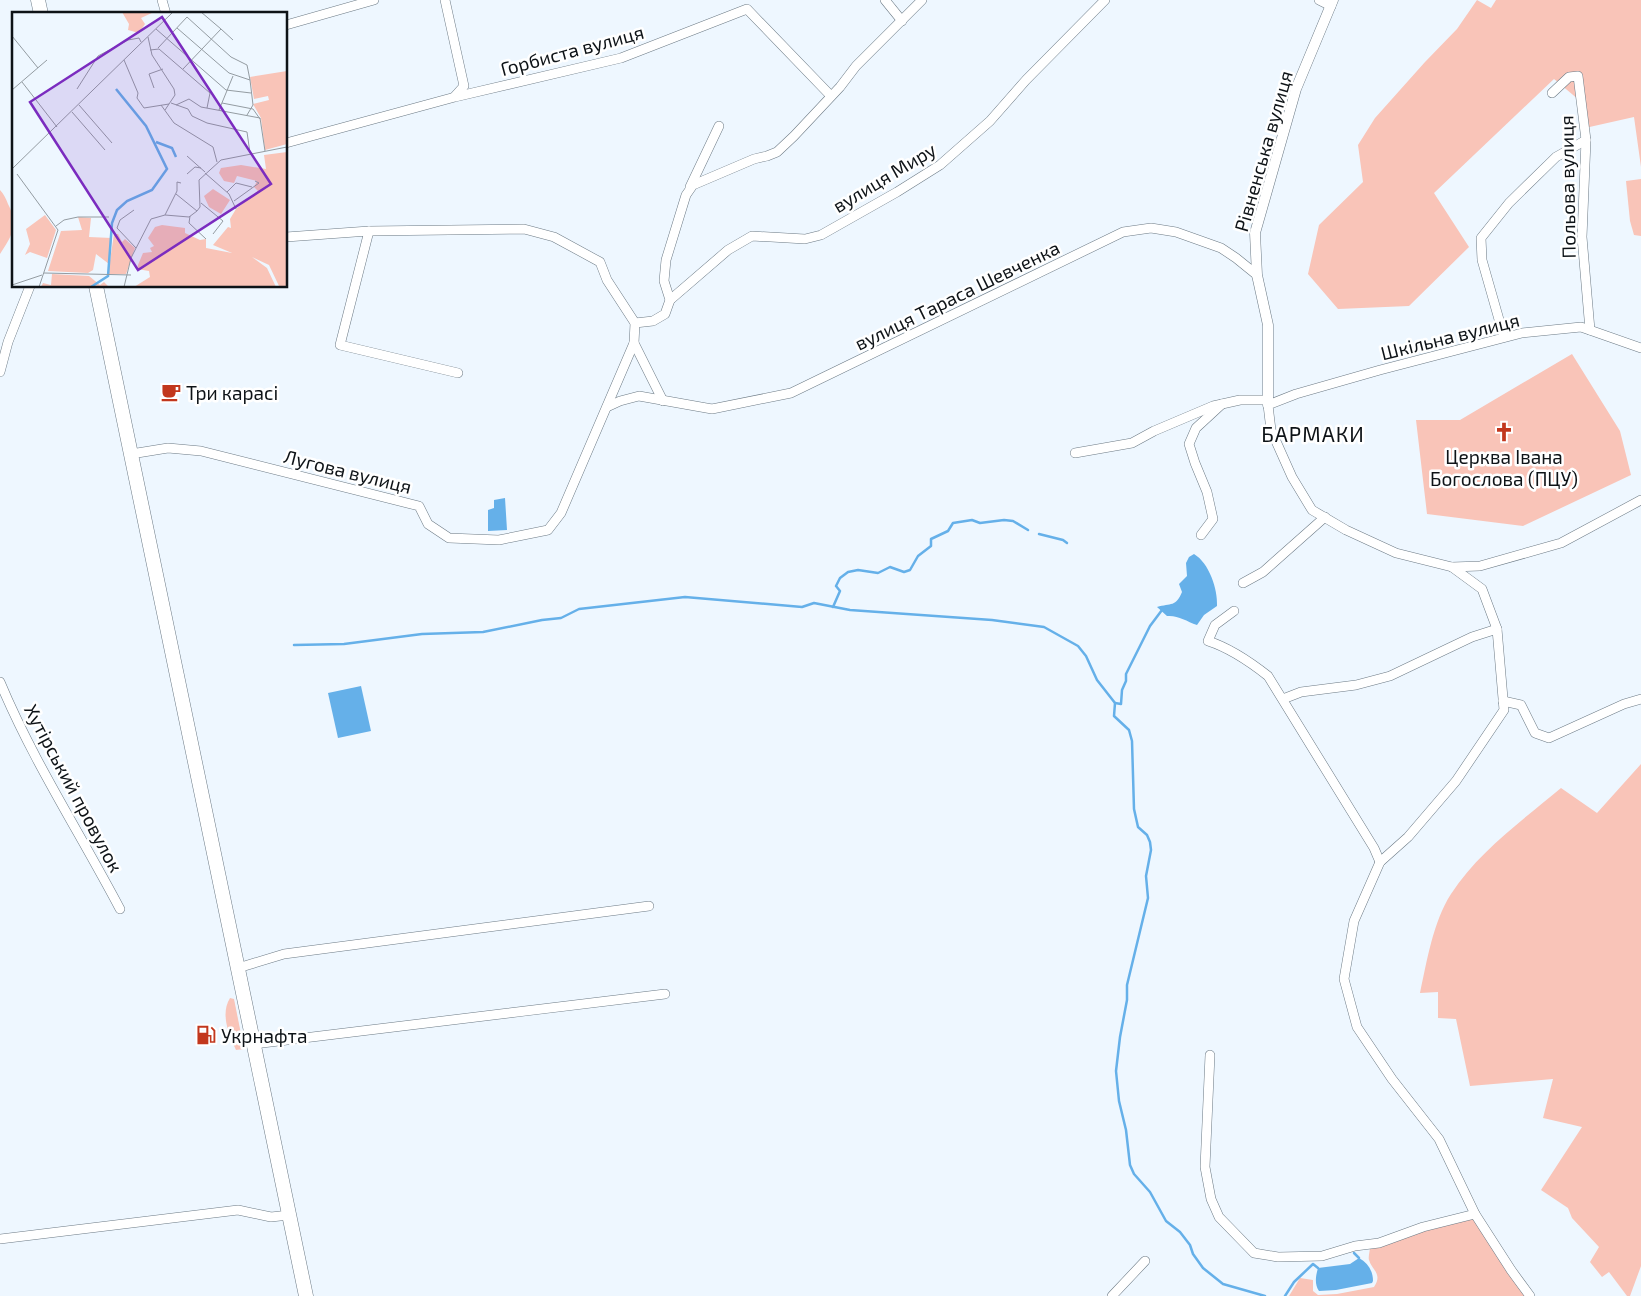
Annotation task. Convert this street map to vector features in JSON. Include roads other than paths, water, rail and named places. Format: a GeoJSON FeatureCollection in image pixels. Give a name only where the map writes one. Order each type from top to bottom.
{"type":"FeatureCollection","features":[{"type":"Feature","properties":{"kind":"main road"},"geometry":{"type":"LineString","coordinates":[[96,288],[306,1296]]}},
{"type":"Feature","properties":{"kind":"street"},"geometry":{"type":"LineString","coordinates":[[288,24],[374,0]]}},
{"type":"Feature","properties":{"kind":"street"},"geometry":{"type":"LineString","coordinates":[[445,0],[464,86],[455,97]]}},
{"type":"Feature","properties":{"kind":"street"},"geometry":{"type":"LineString","coordinates":[[885,0],[902,21]]}},
{"type":"Feature","properties":{"kind":"street"},"geometry":{"type":"LineString","coordinates":[[689,189],[699,181],[777,152],[831,96],[856,66],[922,0]]}},
{"type":"Feature","properties":{"kind":"street","name":"вулиця Миру"},"geometry":{"type":"LineString","coordinates":[[635,324],[653,321],[665,314],[670,300],[728,250],[752,236],[805,239],[821,235],[940,165],[990,121],[1026,80],[1106,0]]}},
{"type":"Feature","properties":{"kind":"street"},"geometry":{"type":"LineString","coordinates":[[1319,0],[1332,3]]}},
{"type":"Feature","properties":{"kind":"street","name":"Рівненська вулиця"},"geometry":{"type":"LineString","coordinates":[[1332,3],[1296,89],[1254,233],[1257,275],[1268,325],[1267,403],[1271,430],[1292,477],[1312,510],[1346,530],[1396,553],[1452,567],[1482,589],[1497,628],[1504,710],[1456,782],[1408,837],[1380,862],[1354,921],[1344,979],[1357,1027],[1392,1079],[1439,1139],[1475,1214],[1530,1296]]}},
{"type":"Feature","properties":{"kind":"street","name":"Горбиста вулиця"},"geometry":{"type":"LineString","coordinates":[[288,142],[455,97],[622,58],[746,9],[831,96]]}},
{"type":"Feature","properties":{"kind":"street","name":"Польова вулиця"},"geometry":{"type":"LineString","coordinates":[[1552,94],[1569,77],[1578,76],[1586,140],[1582,237],[1590,330]]}},
{"type":"Feature","properties":{"kind":"street"},"geometry":{"type":"LineString","coordinates":[[670,300],[664,282],[666,260],[689,189],[719,126]]}},
{"type":"Feature","properties":{"kind":"street"},"geometry":{"type":"LineString","coordinates":[[1504,338],[1482,260],[1481,238],[1508,203],[1556,157],[1586,140]]}},
{"type":"Feature","properties":{"kind":"street","name":"вулиця Тараса Шевченка"},"geometry":{"type":"LineString","coordinates":[[607,407],[639,396],[712,409],[791,393],[1123,232],[1151,228],[1176,232],[1221,248],[1257,275]]}},
{"type":"Feature","properties":{"kind":"street"},"geometry":{"type":"LineString","coordinates":[[288,237],[369,231],[524,229],[554,237],[600,262],[607,280],[635,324],[634,343],[663,401]]}},
{"type":"Feature","properties":{"kind":"street"},"geometry":{"type":"LineString","coordinates":[[369,231],[340,345],[458,374]]}},
{"type":"Feature","properties":{"kind":"street"},"geometry":{"type":"LineString","coordinates":[[0,372],[8,342],[29,288]]}},
{"type":"Feature","properties":{"kind":"street","name":"Шкільна вулиця"},"geometry":{"type":"LineString","coordinates":[[1267,403],[1380,370],[1522,333],[1581,328],[1641,348]]}},
{"type":"Feature","properties":{"kind":"street","name":"Лугова вулиця"},"geometry":{"type":"LineString","coordinates":[[131,454],[168,448],[201,451],[419,506],[428,524],[449,538],[498,540],[548,530],[561,513],[634,343]]}},
{"type":"Feature","properties":{"kind":"street"},"geometry":{"type":"LineString","coordinates":[[1074,453],[1132,443],[1213,406],[1240,400],[1267,403]]}},
{"type":"Feature","properties":{"kind":"street"},"geometry":{"type":"LineString","coordinates":[[1201,534],[1212,518],[1208,492],[1194,463],[1189,444],[1196,428],[1222,404]]}},
{"type":"Feature","properties":{"kind":"street"},"geometry":{"type":"LineString","coordinates":[[1452,567],[1480,566],[1561,543],[1641,500]]}},
{"type":"Feature","properties":{"kind":"street"},"geometry":{"type":"LineString","coordinates":[[1243,583],[1263,572],[1325,518]]}},
{"type":"Feature","properties":{"kind":"street"},"geometry":{"type":"LineString","coordinates":[[1234,611],[1215,625],[1208,641],[1245,658],[1268,676],[1374,848],[1380,862]]}},
{"type":"Feature","properties":{"kind":"street"},"geometry":{"type":"LineString","coordinates":[[1283,699],[1301,692],[1356,685],[1390,676],[1472,637],[1497,628]]}},
{"type":"Feature","properties":{"kind":"street","name":"Хутірський провулок"},"geometry":{"type":"LineString","coordinates":[[0,682],[30,746],[91,853],[120,909]]}},
{"type":"Feature","properties":{"kind":"street"},"geometry":{"type":"LineString","coordinates":[[1503,701],[1522,706],[1535,733],[1549,738],[1624,704],[1641,699]]}},
{"type":"Feature","properties":{"kind":"street"},"geometry":{"type":"LineString","coordinates":[[238,968],[284,954],[650,906]]}},
{"type":"Feature","properties":{"kind":"street"},"geometry":{"type":"LineString","coordinates":[[254,1044],[665,994]]}},
{"type":"Feature","properties":{"kind":"street"},"geometry":{"type":"LineString","coordinates":[[1210,1055],[1205,1167],[1211,1199],[1219,1217],[1254,1253],[1278,1257],[1322,1256],[1379,1243],[1423,1227],[1475,1214]]}},
{"type":"Feature","properties":{"kind":"street"},"geometry":{"type":"LineString","coordinates":[[0,1239],[238,1210],[271,1217],[289,1215]]}},
{"type":"Feature","properties":{"kind":"street"},"geometry":{"type":"LineString","coordinates":[[1112,1296],[1145,1261]]}},
{"type":"Feature","properties":{"kind":"water"},"geometry":{"type":"Polygon","coordinates":[[[505,498],[507,530],[488,531],[488,510],[494,508],[494,500],[505,498]]]}},
{"type":"Feature","properties":{"kind":"water"},"geometry":{"type":"Polygon","coordinates":[[[1194,554],[1204,564],[1212,577],[1217,599],[1217,606],[1204,615],[1197,625],[1178,617],[1167,616],[1157,607],[1172,604],[1178,600],[1182,592],[1179,584],[1187,576],[1186,563],[1189,557],[1194,554]]]}},
{"type":"Feature","properties":{"kind":"water"},"geometry":{"type":"Polygon","coordinates":[[[361,686],[371,731],[338,738],[328,693],[361,686]]]}},
{"type":"Feature","properties":{"kind":"water"},"geometry":{"type":"Polygon","coordinates":[[[1359,1258],[1369,1268],[1373,1277],[1372,1283],[1336,1290],[1319,1291],[1316,1282],[1318,1268],[1350,1264],[1359,1258]]]}},
{"type":"Feature","properties":{"kind":"waterway"},"geometry":{"type":"LineString","coordinates":[[833,607],[840,591],[836,586],[840,578],[848,572],[858,570],[878,573],[890,567],[904,572],[910,570],[918,556],[931,546],[931,539],[948,531],[953,523],[972,520],[980,523],[1004,520],[1013,521],[1028,530]]}},
{"type":"Feature","properties":{"kind":"waterway"},"geometry":{"type":"LineString","coordinates":[[1039,534],[1063,540],[1067,543]]}},
{"type":"Feature","properties":{"kind":"waterway"},"geometry":{"type":"LineString","coordinates":[[294,645],[344,644],[422,634],[483,632],[561,618],[579,609],[685,597],[802,607],[814,603],[850,610],[992,620],[1044,627],[1078,646],[1086,656],[1097,680],[1115,703],[1114,716],[1129,730],[1132,741],[1134,809],[1138,827],[1147,835],[1151,850],[1146,876],[1148,898],[1127,985],[1127,1000],[1116,1071],[1130,1165],[1134,1174],[1150,1192],[1166,1221],[1180,1232],[1203,1268],[1223,1284],[1265,1296]]}},
{"type":"Feature","properties":{"kind":"waterway"},"geometry":{"type":"LineString","coordinates":[[1115,703],[1121,704],[1126,674],[1150,626],[1162,610]]}},
{"type":"Feature","properties":{"kind":"waterway"},"geometry":{"type":"LineString","coordinates":[[1354,1253],[1359,1258]]}},
{"type":"Feature","properties":{"kind":"waterway"},"geometry":{"type":"LineString","coordinates":[[1285,1296],[1294,1282],[1313,1264],[1318,1268]]}},
{"type":"Feature","properties":{"kind":"place","name":"Три карасі"},"geometry":{"type":"Point","coordinates":[171,392]}},
{"type":"Feature","properties":{"kind":"place","name":"Церква Івана Богослова (ПЦУ)"},"geometry":{"type":"Point","coordinates":[1504,432]}},
{"type":"Feature","properties":{"kind":"place","name":"Укрнафта"},"geometry":{"type":"Point","coordinates":[206,1035]}},
{"type":"Feature","properties":{"kind":"district","name":"БАРМАКИ"},"geometry":{"type":"Point","coordinates":[1313,433]}}]}
